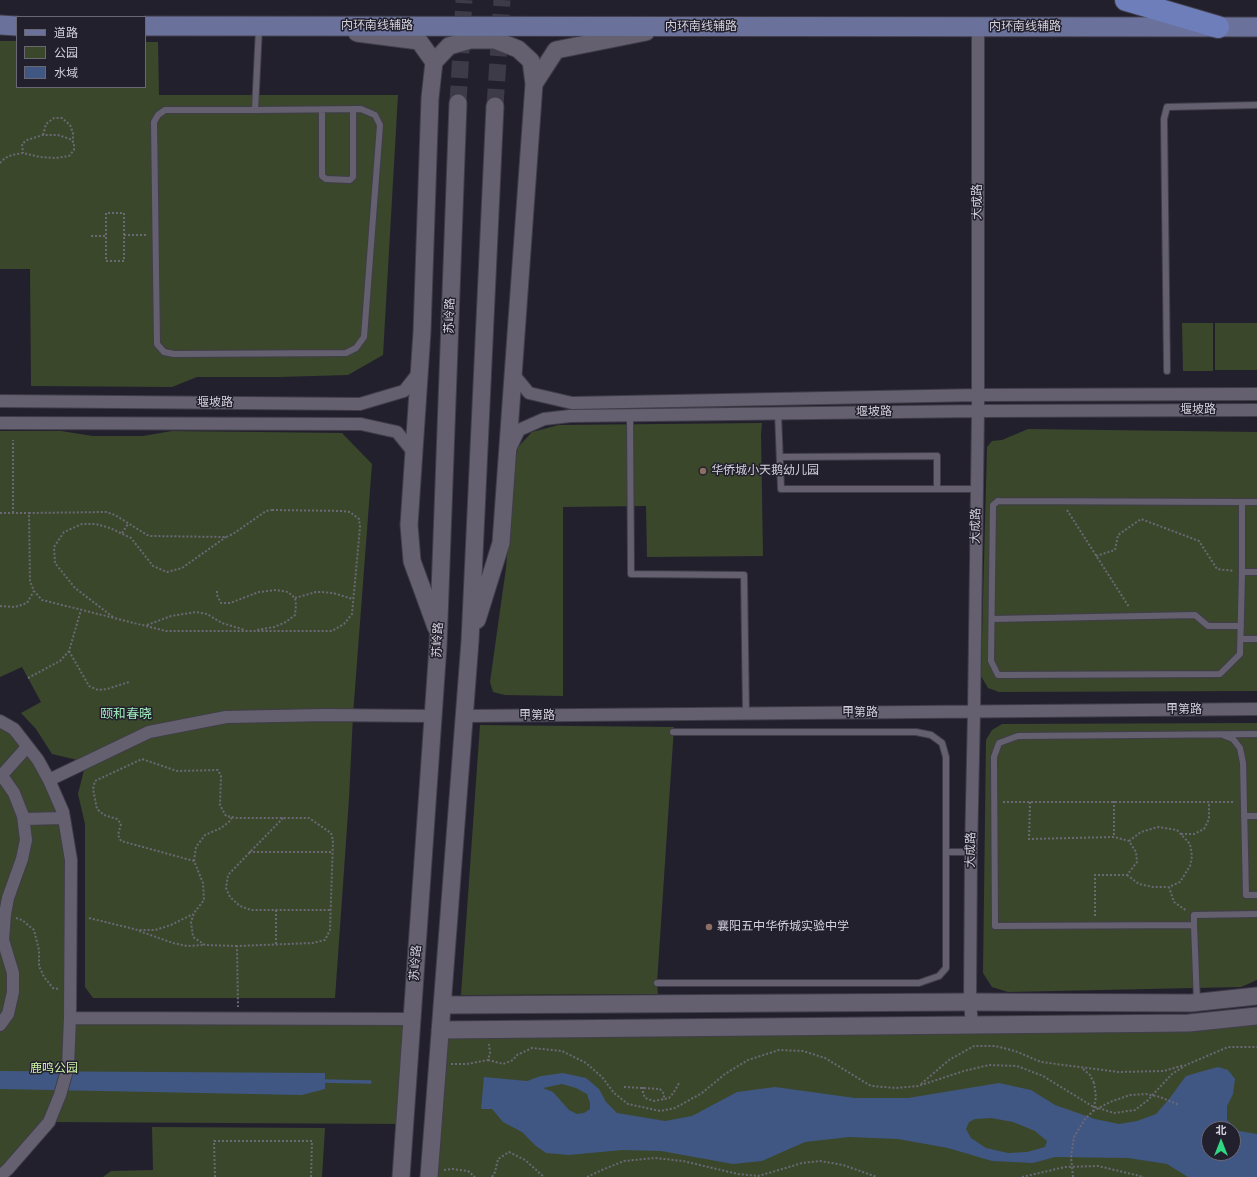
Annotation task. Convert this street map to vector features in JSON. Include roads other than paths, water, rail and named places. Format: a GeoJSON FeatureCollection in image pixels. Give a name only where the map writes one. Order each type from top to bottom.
{"type":"FeatureCollection","features":[{"type":"Feature","properties":{"kind":"highway"},"geometry":{"type":"LineString","coordinates":[[1126,0],[1218,27]]}},
{"type":"Feature","properties":{"kind":"main road"},"geometry":{"type":"LineString","coordinates":[[0,26],[16,26]]}},
{"type":"Feature","properties":{"kind":"main road","name":"内环南线辅路"},"geometry":{"type":"LineString","coordinates":[[146,26],[1257,27]]}},
{"type":"Feature","properties":{"kind":"main road"},"geometry":{"type":"LineString","coordinates":[[314,26],[419,41],[434,62]]}},
{"type":"Feature","properties":{"kind":"main road"},"geometry":{"type":"LineString","coordinates":[[534,84],[556,50],[671,27]]}},
{"type":"Feature","properties":{"kind":"main road"},"geometry":{"type":"LineString","coordinates":[[438,646],[437,629],[412,560],[409,525],[422,332],[430,98],[434,62],[449,46],[470,40],[495,40],[518,49],[531,61],[534,84],[501,543],[470,641]]}},
{"type":"Feature","properties":{"kind":"main road","name":"苏岭路"},"geometry":{"type":"LineString","coordinates":[[401,1177],[438,646],[458,102]]}},
{"type":"Feature","properties":{"kind":"main road"},"geometry":{"type":"LineString","coordinates":[[429,1175],[470,641],[495,106]]}},
{"type":"Feature","properties":{"kind":"main road"},"geometry":{"type":"LineString","coordinates":[[442,1005],[1197,1002],[1257,996]]}},
{"type":"Feature","properties":{"kind":"main road"},"geometry":{"type":"LineString","coordinates":[[440,1030],[1189,1023],[1257,1016]]}},
{"type":"Feature","properties":{"kind":"street","name":"大成路"},"geometry":{"type":"LineString","coordinates":[[972,1025],[970,1002],[971,852],[978,410],[978,27]]}},
{"type":"Feature","properties":{"kind":"street","name":"堰坡路"},"geometry":{"type":"LineString","coordinates":[[0,401],[360,404],[404,392],[420,372]]}},
{"type":"Feature","properties":{"kind":"street","name":"堰坡路"},"geometry":{"type":"LineString","coordinates":[[514,375],[529,393],[572,403],[978,395],[1257,394]]}},
{"type":"Feature","properties":{"kind":"street","name":"堰坡路"},"geometry":{"type":"LineString","coordinates":[[508,453],[519,430],[544,419],[570,416],[978,410],[1257,410]]}},
{"type":"Feature","properties":{"kind":"street","name":"堰坡路"},"geometry":{"type":"LineString","coordinates":[[0,423],[361,424],[397,432],[414,453]]}},
{"type":"Feature","properties":{"kind":"street","name":"甲第路"},"geometry":{"type":"LineString","coordinates":[[464,716],[1257,709]]}},
{"type":"Feature","properties":{"kind":"street"},"geometry":{"type":"LineString","coordinates":[[49,780],[149,732],[226,717],[324,715],[433,716]]}},
{"type":"Feature","properties":{"kind":"street"},"geometry":{"type":"LineString","coordinates":[[0,721],[14,729],[38,760],[49,780],[63,812],[71,860],[70,1039],[68,1067],[50,1122],[0,1176]]}},
{"type":"Feature","properties":{"kind":"street"},"geometry":{"type":"LineString","coordinates":[[0,1025],[8,1014],[13,992],[13,973],[3,940],[5,914],[8,898],[22,859],[26,840],[24,819],[14,793],[6,780],[0,775],[28,747]]}},
{"type":"Feature","properties":{"kind":"street"},"geometry":{"type":"LineString","coordinates":[[24,819],[64,818]]}},
{"type":"Feature","properties":{"kind":"street"},"geometry":{"type":"LineString","coordinates":[[70,1018],[412,1019]]}},
{"type":"Feature","properties":{"kind":"lane"},"geometry":{"type":"LineString","coordinates":[[255,110],[259,26]]}},
{"type":"Feature","properties":{"kind":"lane"},"geometry":{"type":"LineString","coordinates":[[1167,371],[1164,119],[1167,107],[1257,105]]}},
{"type":"Feature","properties":{"kind":"lane"},"geometry":{"type":"LineString","coordinates":[[322,110],[322,176],[326,179],[350,180],[353,177],[353,109]]}},
{"type":"Feature","properties":{"kind":"lane"},"geometry":{"type":"LineString","coordinates":[[361,109],[376,115],[380,125],[364,338],[356,348],[346,353],[174,354],[164,352],[157,344],[154,122],[158,115],[165,110],[322,110],[361,109]]}},
{"type":"Feature","properties":{"kind":"lane"},"geometry":{"type":"LineString","coordinates":[[778,413],[781,489],[977,489]]}},
{"type":"Feature","properties":{"kind":"lane"},"geometry":{"type":"LineString","coordinates":[[630,415],[631,574],[744,575],[746,714]]}},
{"type":"Feature","properties":{"kind":"lane"},"geometry":{"type":"LineString","coordinates":[[780,457],[937,456],[937,489]]}},
{"type":"Feature","properties":{"kind":"lane"},"geometry":{"type":"LineString","coordinates":[[1242,502],[1240,654],[1220,674],[998,675],[991,661],[993,505],[998,501],[1257,502]]}},
{"type":"Feature","properties":{"kind":"lane"},"geometry":{"type":"LineString","coordinates":[[1242,572],[1257,572]]}},
{"type":"Feature","properties":{"kind":"lane"},"geometry":{"type":"LineString","coordinates":[[992,619],[1195,615],[1208,626],[1241,626]]}},
{"type":"Feature","properties":{"kind":"lane"},"geometry":{"type":"LineString","coordinates":[[1241,639],[1257,640]]}},
{"type":"Feature","properties":{"kind":"lane"},"geometry":{"type":"LineString","coordinates":[[657,983],[919,982],[939,976],[946,968],[946,757],[942,743],[931,735],[916,732],[673,732]]}},
{"type":"Feature","properties":{"kind":"lane"},"geometry":{"type":"LineString","coordinates":[[1220,734],[1233,739],[1240,748],[1243,764],[1246,895],[1257,895]]}},
{"type":"Feature","properties":{"kind":"lane"},"geometry":{"type":"LineString","coordinates":[[1194,925],[994,926],[994,757],[999,743],[1018,736],[1257,734]]}},
{"type":"Feature","properties":{"kind":"lane"},"geometry":{"type":"LineString","coordinates":[[1244,816],[1257,816]]}},
{"type":"Feature","properties":{"kind":"lane"},"geometry":{"type":"LineString","coordinates":[[946,852],[971,852]]}},
{"type":"Feature","properties":{"kind":"lane"},"geometry":{"type":"LineString","coordinates":[[1197,1002],[1194,915],[1257,914]]}},
{"type":"Feature","properties":{"kind":"water"},"geometry":{"type":"Polygon","coordinates":[[[1218,1067],[1228,1070],[1235,1079],[1233,1094],[1227,1106],[1228,1121],[1201,1121],[1201,1161],[1241,1161],[1241,1131],[1257,1134],[1257,1177],[1188,1177],[1167,1164],[1128,1158],[1055,1157],[1033,1163],[992,1161],[948,1148],[898,1139],[849,1137],[805,1142],[762,1161],[733,1164],[661,1151],[622,1150],[569,1155],[546,1153],[536,1146],[522,1132],[503,1122],[492,1109],[481,1109],[484,1077],[527,1081],[541,1076],[563,1073],[586,1078],[599,1089],[606,1102],[617,1113],[665,1121],[692,1116],[737,1092],[775,1087],[855,1098],[908,1098],[999,1083],[1031,1090],[1055,1105],[1095,1119],[1119,1124],[1137,1121],[1156,1114],[1186,1076],[1218,1067]],[[562,1084],[543,1088],[553,1092],[569,1110],[577,1114],[584,1113],[590,1109],[590,1103],[587,1094],[576,1088],[562,1084]],[[991,1118],[975,1119],[969,1122],[966,1129],[971,1138],[986,1148],[1008,1153],[1027,1152],[1045,1147],[1047,1141],[1035,1131],[1013,1122],[991,1118]]]}},
{"type":"Feature","properties":{"kind":"water"},"geometry":{"type":"Polygon","coordinates":[[[0,1071],[325,1073],[325,1089],[302,1095],[0,1089],[0,1071]]]}},
{"type":"Feature","properties":{"kind":"waterway"},"geometry":{"type":"LineString","coordinates":[[321,1081],[370,1082]]}},
{"type":"Feature","properties":{"kind":"tunnel"},"geometry":{"type":"LineString","coordinates":[[458,103],[464,0]]}},
{"type":"Feature","properties":{"kind":"tunnel"},"geometry":{"type":"LineString","coordinates":[[495,106],[502,0]]}},
{"type":"Feature","properties":{"kind":"place","name":"华侨城小天鹅幼儿园"},"geometry":{"type":"Point","coordinates":[703,471]}},
{"type":"Feature","properties":{"kind":"place","name":"襄阳五中华侨城实验中学"},"geometry":{"type":"Point","coordinates":[709,927]}},
{"type":"Feature","properties":{"kind":"district","name":"颐和春晓"},"geometry":{"type":"Point","coordinates":[126,714]}},
{"type":"Feature","properties":{"kind":"park label","name":"鹿鸣公园"},"geometry":{"type":"Point","coordinates":[54,1069]}}]}
